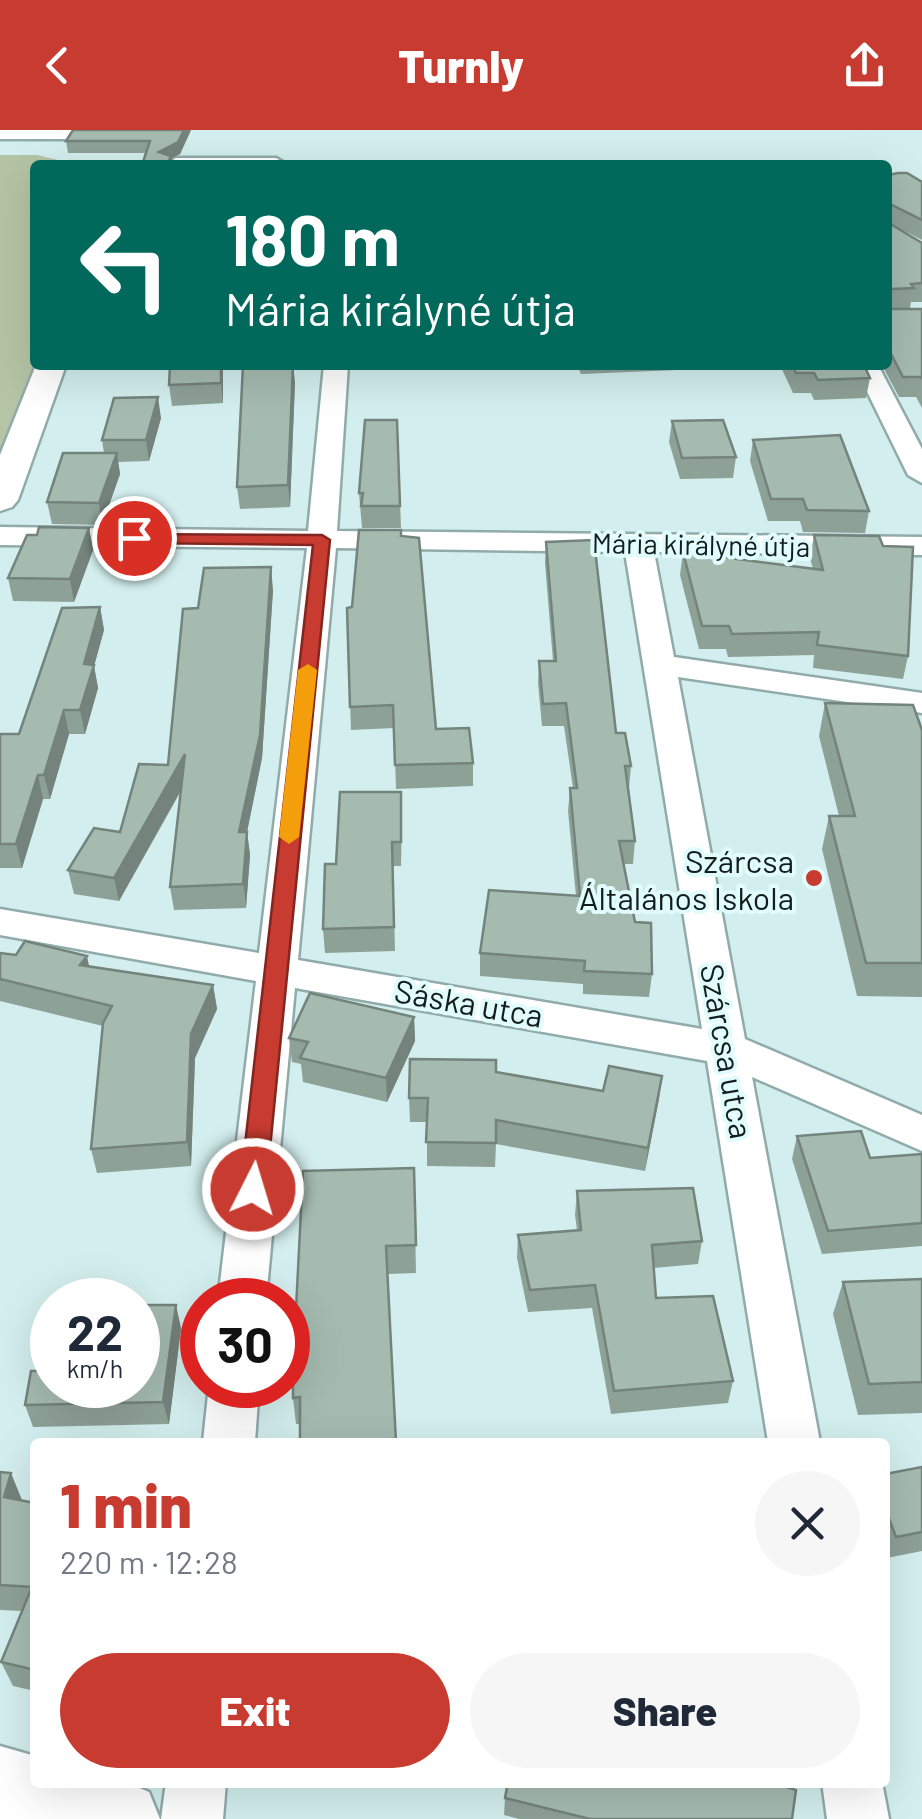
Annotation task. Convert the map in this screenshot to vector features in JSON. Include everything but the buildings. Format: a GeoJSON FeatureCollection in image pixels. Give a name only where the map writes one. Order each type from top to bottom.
{"type":"FeatureCollection","features":[{"type":"Feature","properties":{"kind":"street"},"geometry":{"type":"LineString","coordinates":[[0,133],[68,133]]}},
{"type":"Feature","properties":{"kind":"street"},"geometry":{"type":"LineString","coordinates":[[198,160],[224,154],[252,160]]}},
{"type":"Feature","properties":{"kind":"street"},"geometry":{"type":"LineString","coordinates":[[0,500],[49,370]]}},
{"type":"Feature","properties":{"kind":"street"},"geometry":{"type":"LineString","coordinates":[[244,1278],[322,540],[336,370]]}},
{"type":"Feature","properties":{"kind":"street"},"geometry":{"type":"LineString","coordinates":[[869,370],[922,475]]}},
{"type":"Feature","properties":{"kind":"street","name":"Mária királyné útja"},"geometry":{"type":"LineString","coordinates":[[0,536],[922,546]]}},
{"type":"Feature","properties":{"kind":"street","name":"Szárcsa utca"},"geometry":{"type":"LineString","coordinates":[[638,542],[793,1438]]}},
{"type":"Feature","properties":{"kind":"street"},"geometry":{"type":"LineString","coordinates":[[659,665],[922,703]]}},
{"type":"Feature","properties":{"kind":"street","name":"Sáska utca"},"geometry":{"type":"LineString","coordinates":[[0,922],[728,1049],[922,1134]]}},
{"type":"Feature","properties":{"kind":"street"},"geometry":{"type":"LineString","coordinates":[[228,1438],[232,1408]]}},
{"type":"Feature","properties":{"kind":"street"},"geometry":{"type":"LineString","coordinates":[[0,1784],[122,1819]]}},
{"type":"Feature","properties":{"kind":"street"},"geometry":{"type":"LineString","coordinates":[[192,1819],[195,1788]]}},
{"type":"Feature","properties":{"kind":"street"},"geometry":{"type":"LineString","coordinates":[[853,1788],[858,1819]]}},
{"type":"Feature","properties":{"kind":"green space"},"geometry":{"type":"Polygon","coordinates":[[[0,155],[37,155],[58,160],[30,160],[30,370],[49,370],[0,500],[0,155]]]}},
{"type":"Feature","properties":{"kind":"slow traffic"},"geometry":{"type":"LineString","coordinates":[[289,837],[308,670]]}},
{"type":"Feature","properties":{"kind":"place","name":"Szárcsa Általános Iskola"},"geometry":{"type":"Point","coordinates":[814,878]}},
{"type":"Feature","properties":{"kind":"route"},"geometry":{"type":"LineString","coordinates":[[134,538],[322,540],[253,1189]]}}]}
